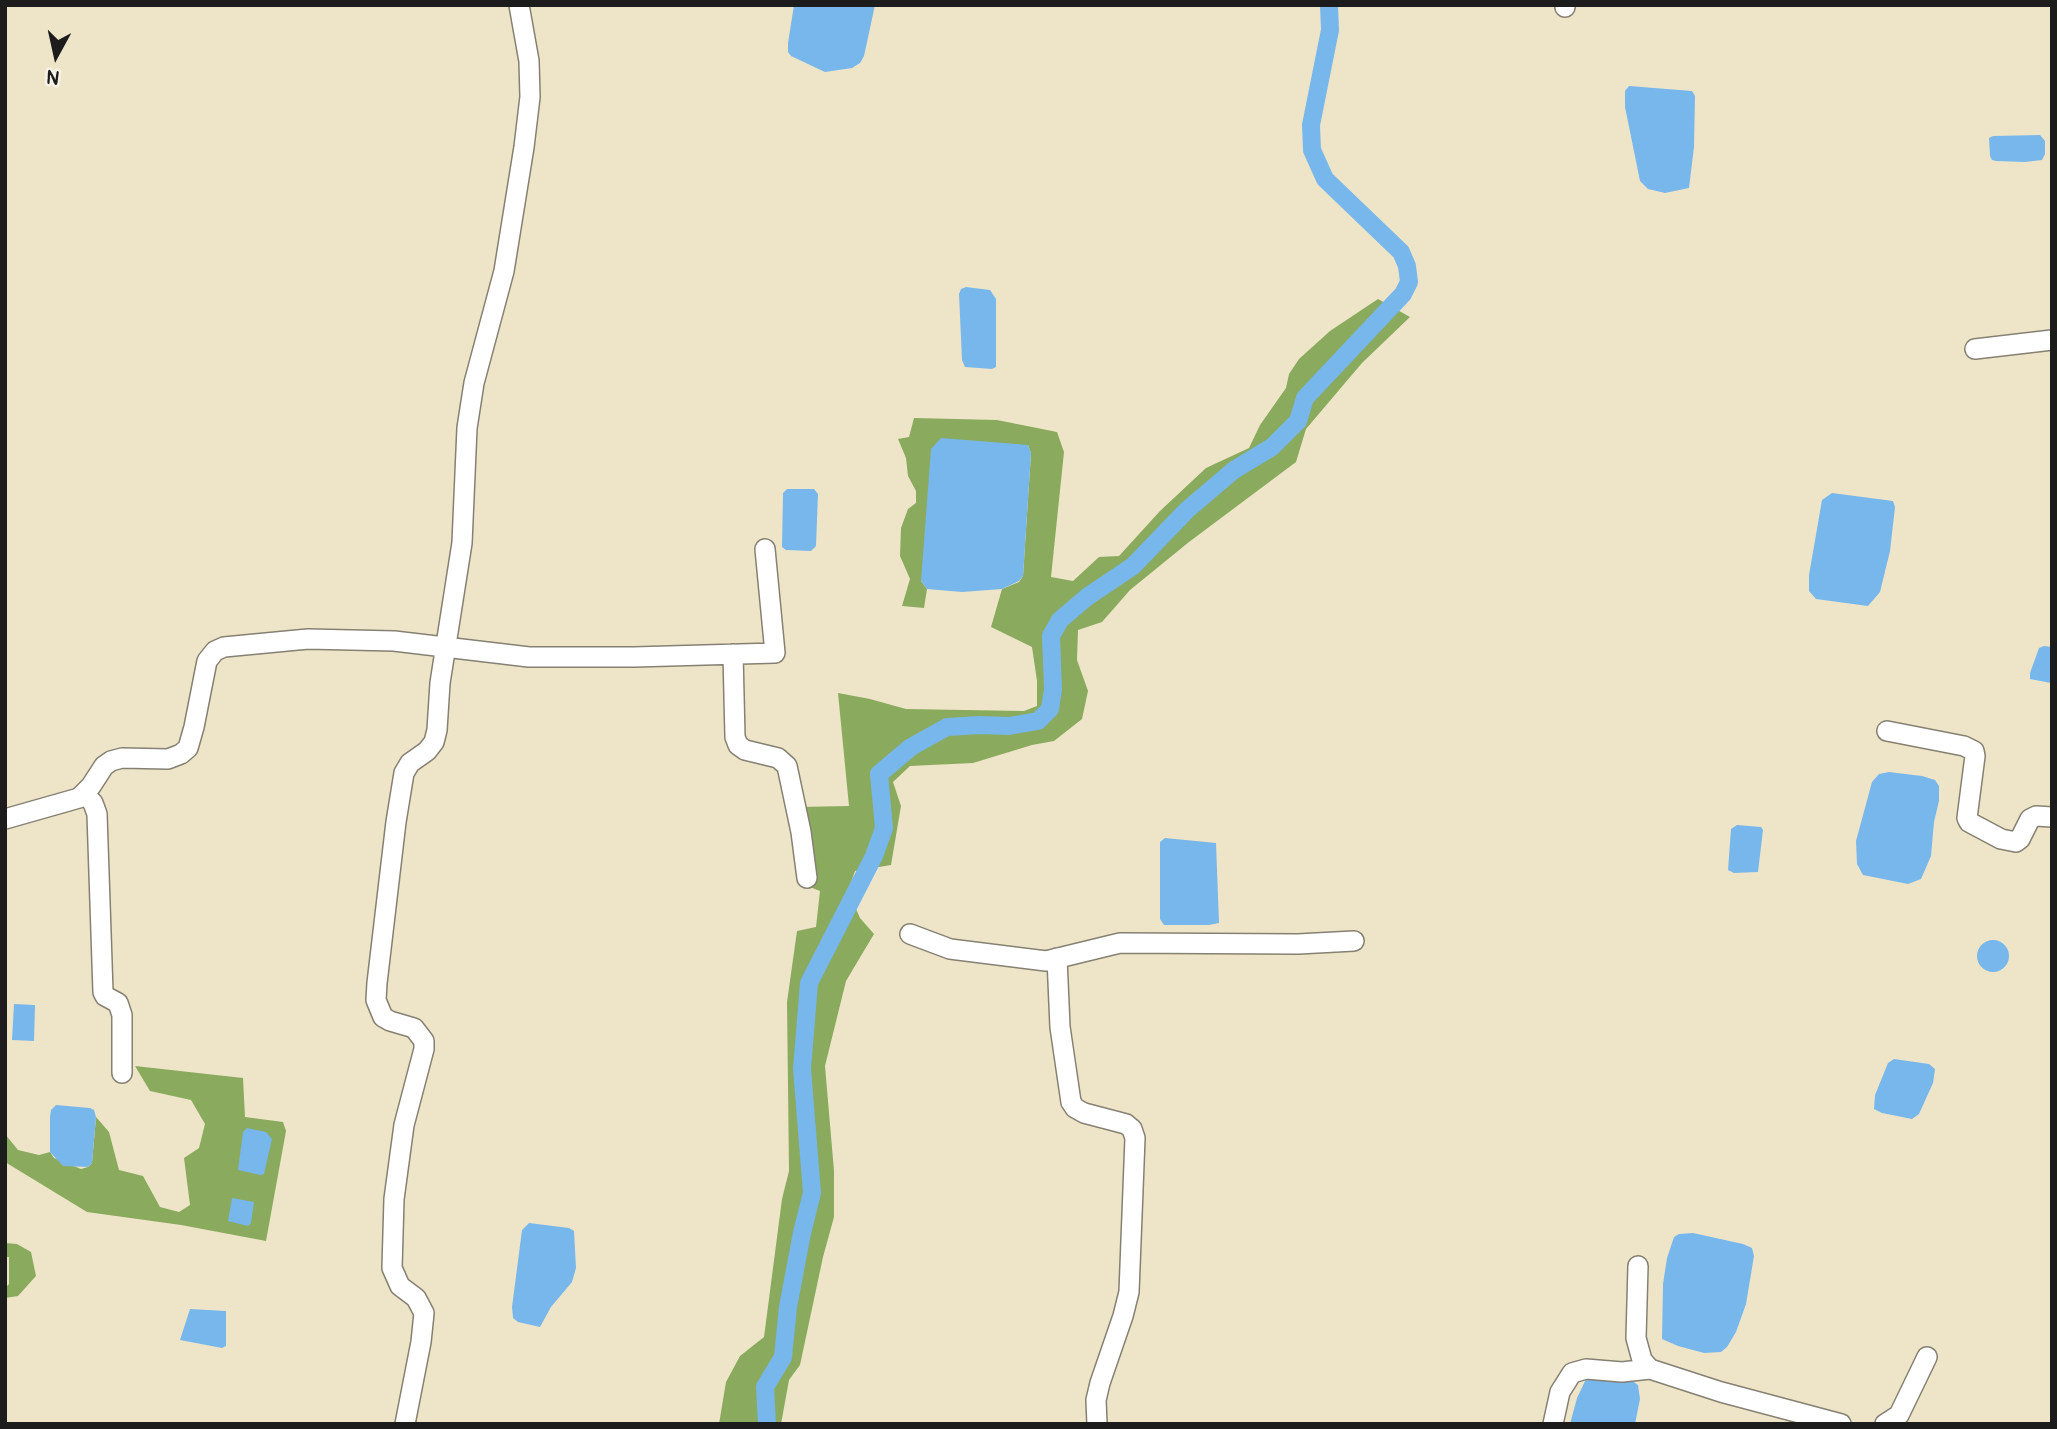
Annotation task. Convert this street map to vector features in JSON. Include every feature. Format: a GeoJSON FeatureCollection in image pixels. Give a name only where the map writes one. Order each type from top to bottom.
{"type":"FeatureCollection","features":[{"type":"Feature","properties":{"kind":"street"},"geometry":{"type":"LineString","coordinates":[[405,1424],[424,1313],[422,1304],[400,1286],[392,1268],[394,1199],[404,1125],[424,1041],[414,1028],[383,1017],[376,1000],[377,982],[404,773],[410,763],[427,751],[438,730],[445,648],[460,555],[467,428],[474,383],[504,271],[524,147],[530,97],[529,61],[519,5]]}},
{"type":"Feature","properties":{"kind":"street"},"geometry":{"type":"LineString","coordinates":[[1975,349],[2052,340]]}},
{"type":"Feature","properties":{"kind":"street"},"geometry":{"type":"LineString","coordinates":[[5,819],[72,801],[85,794],[103,766],[111,761],[122,758],[168,760],[181,754],[188,748],[207,661],[215,651],[248,644],[308,639],[394,640],[445,648],[552,657],[775,653],[765,549]]}},
{"type":"Feature","properties":{"kind":"street"},"geometry":{"type":"LineString","coordinates":[[733,654],[735,737],[738,745],[745,750],[778,758],[787,766],[807,878]]}},
{"type":"Feature","properties":{"kind":"street"},"geometry":{"type":"LineString","coordinates":[[1887,731],[1964,746],[1974,751],[1967,818],[1969,822],[2001,839],[2016,842],[2030,819],[2036,816],[2052,817]]}},
{"type":"Feature","properties":{"kind":"street"},"geometry":{"type":"LineString","coordinates":[[85,794],[93,803],[97,814],[103,992],[118,1003],[122,1014],[122,1073]]}},
{"type":"Feature","properties":{"kind":"street"},"geometry":{"type":"LineString","coordinates":[[910,934],[950,949],[1046,961],[1120,943],[1354,942]]}},
{"type":"Feature","properties":{"kind":"street"},"geometry":{"type":"LineString","coordinates":[[1057,958],[1060,1027],[1071,1102],[1084,1113],[1126,1124],[1132,1129],[1135,1138],[1129,1292],[1100,1383],[1096,1400],[1097,1424]]}},
{"type":"Feature","properties":{"kind":"street"},"geometry":{"type":"LineString","coordinates":[[1638,1266],[1636,1338],[1642,1360],[1650,1369]]}},
{"type":"Feature","properties":{"kind":"street"},"geometry":{"type":"LineString","coordinates":[[1885,1424],[1899,1415],[1927,1357]]}},
{"type":"Feature","properties":{"kind":"street"},"geometry":{"type":"LineString","coordinates":[[1553,1424],[1560,1392],[1572,1373],[1586,1369],[1622,1372],[1650,1369],[1721,1392],[1841,1424]]}},
{"type":"Feature","properties":{"kind":"green space"},"geometry":{"type":"Polygon","coordinates":[[[1378,299],[1410,317],[1362,363],[1306,429],[1296,462],[1130,590],[1102,622],[1078,630],[1077,660],[1088,691],[1082,719],[1054,741],[973,763],[910,766],[893,782],[901,806],[891,865],[855,871],[848,891],[860,918],[874,934],[846,981],[825,1066],[834,1171],[834,1217],[800,1365],[789,1380],[781,1424],[719,1424],[726,1382],[740,1356],[764,1337],[782,1199],[789,1171],[787,1002],[797,931],[816,927],[820,891],[802,884],[798,807],[849,806],[838,693],[906,709],[1024,711],[1037,706],[1037,681],[1032,647],[991,627],[1002,589],[1019,582],[1023,576],[1031,453],[1028,445],[921,581],[927,589],[924,608],[902,606],[910,579],[900,556],[901,528],[908,509],[916,503],[916,491],[908,476],[906,458],[898,439],[909,437],[914,418],[997,420],[1057,432],[1064,452],[1051,577],[1073,581],[1099,557],[1119,556],[1160,511],[1206,468],[1249,448],[1260,425],[1286,388],[1289,374],[1299,359],[1330,331],[1378,299]]]}},
{"type":"Feature","properties":{"kind":"green space"},"geometry":{"type":"Polygon","coordinates":[[[135,1066],[243,1078],[245,1117],[283,1122],[286,1131],[266,1241],[181,1225],[87,1212],[5,1162],[5,1134],[18,1150],[39,1155],[50,1152],[54,1158],[81,1169],[88,1167],[92,1163],[96,1117],[109,1132],[119,1170],[143,1176],[160,1207],[179,1212],[190,1205],[184,1158],[199,1148],[205,1124],[191,1100],[150,1091],[135,1066]]]}},
{"type":"Feature","properties":{"kind":"green space"},"geometry":{"type":"Polygon","coordinates":[[[5,1243],[17,1244],[31,1252],[36,1276],[18,1296],[5,1298],[5,1288],[9,1284],[9,1257],[5,1257],[5,1243]]]}},
{"type":"Feature","properties":{"kind":"water"},"geometry":{"type":"Polygon","coordinates":[[[794,5],[875,5],[864,56],[860,63],[852,68],[825,72],[791,56],[788,43],[794,5]]]}},
{"type":"Feature","properties":{"kind":"water"},"geometry":{"type":"Polygon","coordinates":[[[1629,86],[1692,91],[1695,96],[1694,147],[1689,188],[1665,193],[1648,189],[1640,181],[1625,107],[1625,91],[1629,86]]]}},
{"type":"Feature","properties":{"kind":"water"},"geometry":{"type":"Polygon","coordinates":[[[2040,135],[2045,141],[2042,160],[1996,161],[1990,156],[1989,138],[1993,136],[2040,135]]]}},
{"type":"Feature","properties":{"kind":"water"},"geometry":{"type":"Polygon","coordinates":[[[966,287],[990,290],[996,299],[996,367],[992,369],[965,367],[962,360],[959,294],[961,289],[966,287]]]}},
{"type":"Feature","properties":{"kind":"water"},"geometry":{"type":"Polygon","coordinates":[[[941,438],[1028,445],[1031,453],[1023,576],[1019,581],[1002,589],[962,592],[927,589],[921,581],[931,449],[941,438]]]}},
{"type":"Feature","properties":{"kind":"water"},"geometry":{"type":"Polygon","coordinates":[[[787,489],[814,489],[818,494],[816,546],[811,551],[786,550],[782,547],[783,493],[787,489]]]}},
{"type":"Feature","properties":{"kind":"water"},"geometry":{"type":"Polygon","coordinates":[[[1832,493],[1893,501],[1895,507],[1890,551],[1880,592],[1868,606],[1816,599],[1809,591],[1809,575],[1822,500],[1832,493]]]}},
{"type":"Feature","properties":{"kind":"water"},"geometry":{"type":"Polygon","coordinates":[[[2052,647],[2051,683],[2030,679],[2039,648],[2052,647]]]}},
{"type":"Feature","properties":{"kind":"water"},"geometry":{"type":"Polygon","coordinates":[[[1889,772],[1922,776],[1935,780],[1939,786],[1931,856],[1921,879],[1908,884],[1863,875],[1857,864],[1856,841],[1872,782],[1879,774],[1889,772]]]}},
{"type":"Feature","properties":{"kind":"water"},"geometry":{"type":"Polygon","coordinates":[[[1737,825],[1761,827],[1763,830],[1758,872],[1734,873],[1728,870],[1731,829],[1737,825]]]}},
{"type":"Feature","properties":{"kind":"water"},"geometry":{"type":"Polygon","coordinates":[[[1165,838],[1216,843],[1219,923],[1164,925],[1160,919],[1160,842],[1165,838]]]}},
{"type":"Feature","properties":{"kind":"water"},"geometry":{"type":"Polygon","coordinates":[[[1993,940],[2004,945],[2009,956],[2004,967],[1993,972],[1982,967],[1977,956],[1982,945],[1993,940]]]}},
{"type":"Feature","properties":{"kind":"water"},"geometry":{"type":"Polygon","coordinates":[[[14,1004],[35,1005],[34,1041],[12,1040],[14,1004]]]}},
{"type":"Feature","properties":{"kind":"water"},"geometry":{"type":"Polygon","coordinates":[[[1894,1059],[1929,1064],[1935,1069],[1933,1083],[1919,1114],[1912,1119],[1874,1109],[1875,1095],[1888,1063],[1894,1059]]]}},
{"type":"Feature","properties":{"kind":"water"},"geometry":{"type":"Polygon","coordinates":[[[56,1105],[94,1110],[96,1117],[92,1163],[88,1167],[63,1166],[50,1152],[50,1117],[51,1110],[56,1105]]]}},
{"type":"Feature","properties":{"kind":"water"},"geometry":{"type":"Polygon","coordinates":[[[247,1128],[266,1132],[272,1139],[264,1174],[261,1175],[238,1170],[243,1132],[247,1128]]]}},
{"type":"Feature","properties":{"kind":"water"},"geometry":{"type":"Polygon","coordinates":[[[232,1198],[254,1202],[251,1223],[248,1226],[228,1221],[232,1198]]]}},
{"type":"Feature","properties":{"kind":"water"},"geometry":{"type":"Polygon","coordinates":[[[529,1223],[574,1231],[576,1268],[572,1282],[551,1307],[540,1327],[518,1322],[513,1318],[512,1307],[522,1230],[529,1223]]]}},
{"type":"Feature","properties":{"kind":"water"},"geometry":{"type":"Polygon","coordinates":[[[1693,1233],[1743,1244],[1752,1248],[1754,1256],[1746,1304],[1736,1332],[1721,1352],[1704,1353],[1662,1339],[1663,1284],[1667,1258],[1674,1237],[1693,1233]]]}},
{"type":"Feature","properties":{"kind":"water"},"geometry":{"type":"Polygon","coordinates":[[[190,1309],[226,1311],[226,1346],[222,1348],[180,1340],[190,1309]]]}},
{"type":"Feature","properties":{"kind":"water"},"geometry":{"type":"Polygon","coordinates":[[[1587,1377],[1627,1377],[1638,1385],[1640,1399],[1635,1424],[1570,1424],[1577,1398],[1587,1377]]]}},
{"type":"Feature","properties":{"kind":"waterway"},"geometry":{"type":"LineString","coordinates":[[767,1424],[765,1387],[783,1357],[788,1307],[812,1193],[802,1069],[809,983],[874,856],[884,828],[879,774],[911,747],[947,727],[1009,726],[1038,721],[1050,709],[1053,689],[1051,636],[1060,620],[1087,597],[1133,566],[1187,510],[1234,470],[1272,447],[1298,421],[1305,398],[1403,294],[1409,282],[1407,266],[1401,252],[1325,179],[1312,150],[1311,125],[1330,30],[1329,5]]}}]}
